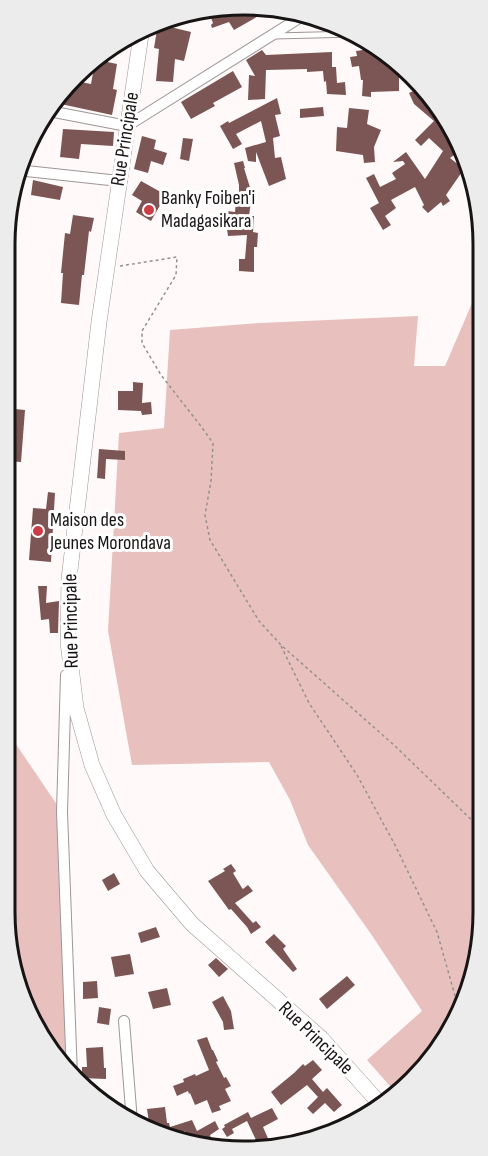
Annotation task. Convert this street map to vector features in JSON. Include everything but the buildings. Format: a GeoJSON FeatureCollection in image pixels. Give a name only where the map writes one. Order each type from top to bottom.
{"type":"FeatureCollection","features":[{"type":"Feature","properties":{"kind":"main road","name":"Rue Principale"},"geometry":{"type":"LineString","coordinates":[[140,41],[99,322],[69,579],[68,642],[76,708],[92,765],[114,815],[147,871],[192,924],[321,1038],[376,1099]]}},
{"type":"Feature","properties":{"kind":"street"},"geometry":{"type":"LineString","coordinates":[[57,113],[127,126],[295,21]]}},
{"type":"Feature","properties":{"kind":"street"},"geometry":{"type":"LineString","coordinates":[[27,171],[118,181]]}},
{"type":"Feature","properties":{"kind":"street"},"geometry":{"type":"LineString","coordinates":[[68,642],[62,812],[71,1062]]}},
{"type":"Feature","properties":{"kind":"street"},"geometry":{"type":"LineString","coordinates":[[124,1021],[131,1111]]}},
{"type":"Feature","properties":{"kind":"lane"},"geometry":{"type":"LineString","coordinates":[[270,36],[337,34]]}},
{"type":"Feature","properties":{"kind":"path"},"geometry":{"type":"LineString","coordinates":[[107,265],[121,267],[177,257],[176,275],[142,331],[142,343],[161,375],[213,443],[211,481],[205,515],[210,540],[259,621],[281,645],[395,746],[473,821]]}},
{"type":"Feature","properties":{"kind":"path"},"geometry":{"type":"LineString","coordinates":[[281,645],[309,703],[357,775],[395,845],[437,932],[456,1000]]}},
{"type":"Feature","properties":{"kind":"shaded area"},"geometry":{"type":"Polygon","coordinates":[[[473,301],[473,927],[469,957],[456,1000],[426,1051],[391,1087],[367,1060],[422,1011],[308,845],[290,800],[269,762],[132,765],[108,631],[119,433],[164,428],[170,330],[260,323],[418,316],[414,366],[445,366],[473,301]]]}},
{"type":"Feature","properties":{"kind":"shaded area"},"geometry":{"type":"Polygon","coordinates":[[[15,743],[62,812],[71,1062],[54,1039],[32,1000],[19,957],[15,927],[15,743]]]}},
{"type":"Feature","properties":{"kind":"place","name":"Banky Foiben'i Madagasikara"},"geometry":{"type":"Point","coordinates":[149,210]}},
{"type":"Feature","properties":{"kind":"place","name":"Maison des Jeunes Morondava"},"geometry":{"type":"Point","coordinates":[38,531]}}]}
